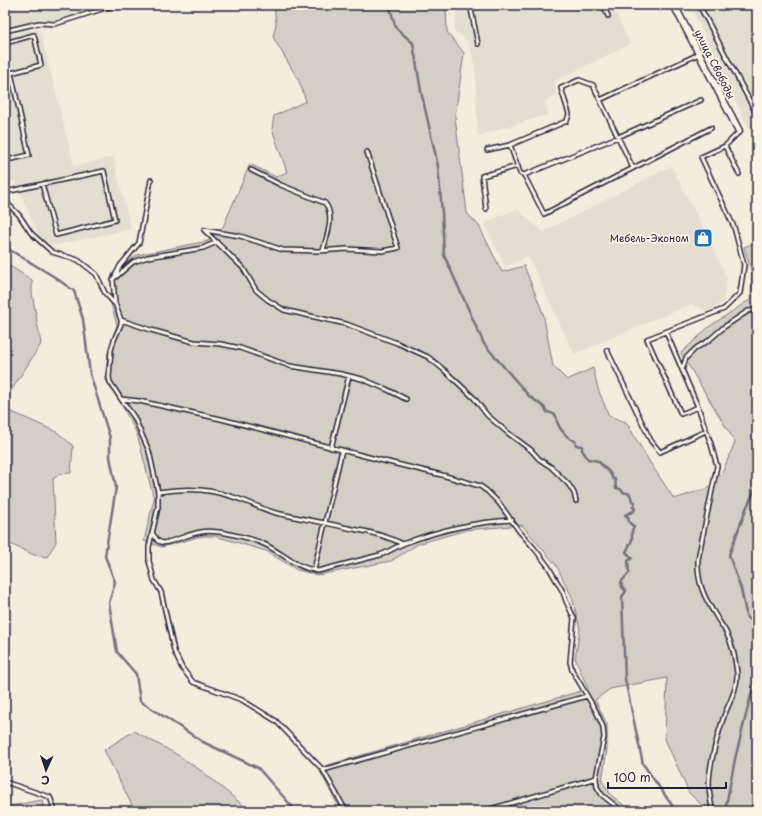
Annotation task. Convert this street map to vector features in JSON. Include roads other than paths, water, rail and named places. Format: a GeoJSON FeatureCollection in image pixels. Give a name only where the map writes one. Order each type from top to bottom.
{"type":"FeatureCollection","features":[{"type":"Feature","properties":{"kind":"street","name":"улица Свободы"},"geometry":{"type":"LineString","coordinates":[[674,5],[739,131]]}},
{"type":"Feature","properties":{"kind":"lane"},"geometry":{"type":"LineString","coordinates":[[5,31],[39,23],[55,24],[115,5]]}},
{"type":"Feature","properties":{"kind":"lane"},"geometry":{"type":"LineString","coordinates":[[478,44],[471,10],[482,5]]}},
{"type":"Feature","properties":{"kind":"lane"},"geometry":{"type":"LineString","coordinates":[[603,5],[608,16]]}},
{"type":"Feature","properties":{"kind":"lane"},"geometry":{"type":"LineString","coordinates":[[699,5],[755,111],[757,110]]}},
{"type":"Feature","properties":{"kind":"lane"},"geometry":{"type":"LineString","coordinates":[[5,43],[34,36],[41,65],[5,74]]}},
{"type":"Feature","properties":{"kind":"lane"},"geometry":{"type":"LineString","coordinates":[[600,100],[699,54]]}},
{"type":"Feature","properties":{"kind":"lane"},"geometry":{"type":"LineString","coordinates":[[11,73],[29,155],[12,159]]}},
{"type":"Feature","properties":{"kind":"lane"},"geometry":{"type":"LineString","coordinates":[[487,150],[510,145],[567,121],[569,114],[561,88],[579,80],[593,85],[633,168]]}},
{"type":"Feature","properties":{"kind":"lane"},"geometry":{"type":"LineString","coordinates":[[524,175],[618,137],[701,100]]}},
{"type":"Feature","properties":{"kind":"lane"},"geometry":{"type":"LineString","coordinates":[[510,145],[520,173],[524,175],[544,214],[711,128]]}},
{"type":"Feature","properties":{"kind":"lane"},"geometry":{"type":"LineString","coordinates":[[698,407],[681,414],[647,339],[724,309],[740,293],[744,265],[734,227],[701,157],[725,146],[739,131]]}},
{"type":"Feature","properties":{"kind":"lane"},"geometry":{"type":"LineString","coordinates":[[725,146],[739,174]]}},
{"type":"Feature","properties":{"kind":"lane"},"geometry":{"type":"LineString","coordinates":[[367,152],[398,248],[382,251],[346,249],[283,250],[240,236],[204,230],[243,268],[256,290],[284,310],[346,324],[398,343],[428,358],[443,369],[474,398],[487,415],[531,450],[539,459],[551,467],[569,485],[574,493],[576,501]]}},
{"type":"Feature","properties":{"kind":"lane"},"geometry":{"type":"LineString","coordinates":[[486,209],[482,176],[518,166]]}},
{"type":"Feature","properties":{"kind":"lane"},"geometry":{"type":"LineString","coordinates":[[251,170],[281,185],[325,203],[328,206],[330,220],[323,250]]}},
{"type":"Feature","properties":{"kind":"lane"},"geometry":{"type":"LineString","coordinates":[[5,191],[104,171],[115,220],[56,235],[42,184]]}},
{"type":"Feature","properties":{"kind":"lane"},"geometry":{"type":"LineString","coordinates":[[151,180],[139,243],[120,266],[113,280],[115,303],[121,324],[111,350],[108,377],[134,417],[149,450],[158,492],[158,507],[149,547],[149,561],[154,580],[162,598],[174,651],[182,668],[193,682],[242,700],[276,721],[323,770],[346,811]]}},
{"type":"Feature","properties":{"kind":"lane"},"geometry":{"type":"LineString","coordinates":[[5,201],[19,215],[31,233],[52,252],[78,260],[96,274],[105,293],[115,303]]}},
{"type":"Feature","properties":{"kind":"lane"},"geometry":{"type":"LineString","coordinates":[[113,280],[133,262],[148,257],[203,248],[217,242]]}},
{"type":"Feature","properties":{"kind":"lane"},"geometry":{"type":"LineString","coordinates":[[682,370],[686,358],[696,348],[708,341],[748,311],[757,310]]}},
{"type":"Feature","properties":{"kind":"lane"},"geometry":{"type":"LineString","coordinates":[[121,320],[194,342],[221,344],[240,348],[290,366],[349,376],[386,388],[406,399]]}},
{"type":"Feature","properties":{"kind":"lane"},"geometry":{"type":"LineString","coordinates":[[666,332],[698,407],[717,466],[698,559],[698,568],[700,588],[731,642],[735,656],[737,675],[733,694],[718,735],[710,774],[709,785],[712,809]]}},
{"type":"Feature","properties":{"kind":"lane"},"geometry":{"type":"LineString","coordinates":[[607,350],[651,441],[660,452],[706,431]]}},
{"type":"Feature","properties":{"kind":"lane"},"geometry":{"type":"LineString","coordinates":[[331,448],[349,376]]}},
{"type":"Feature","properties":{"kind":"lane"},"geometry":{"type":"LineString","coordinates":[[121,399],[140,401],[221,419],[480,486],[499,503],[548,566],[563,592],[574,618],[570,655],[571,666],[574,676],[596,711],[604,736],[596,778],[597,787],[602,794],[622,811]]}},
{"type":"Feature","properties":{"kind":"lane"},"geometry":{"type":"LineString","coordinates":[[314,570],[342,450]]}},
{"type":"Feature","properties":{"kind":"lane"},"geometry":{"type":"LineString","coordinates":[[158,492],[189,488],[214,492],[236,498],[274,512],[381,535],[403,544]]}},
{"type":"Feature","properties":{"kind":"lane"},"geometry":{"type":"LineString","coordinates":[[152,533],[158,541],[163,542],[201,532],[212,531],[236,536],[262,543],[274,549],[298,566],[308,570],[325,570],[389,552],[403,544],[434,533],[465,525],[490,521],[512,520]]}},
{"type":"Feature","properties":{"kind":"lane"},"geometry":{"type":"LineString","coordinates":[[323,770],[587,696]]}},
{"type":"Feature","properties":{"kind":"lane"},"geometry":{"type":"LineString","coordinates":[[484,811],[596,778]]}},
{"type":"Feature","properties":{"kind":"lane"},"geometry":{"type":"LineString","coordinates":[[5,782],[50,797],[55,811]]}},
{"type":"Feature","properties":{"kind":"waterway"},"geometry":{"type":"LineString","coordinates":[[389,5],[396,28],[413,43],[421,91],[438,166],[444,255],[484,344],[529,396],[544,407],[547,412],[555,415],[558,425],[562,431],[575,441],[576,445],[582,446],[582,450],[588,459],[598,461],[610,473],[613,479],[615,479],[616,488],[630,494],[632,501],[635,502],[633,507],[635,509],[634,511],[625,515],[634,527],[632,530],[632,540],[626,552],[632,558],[628,561],[629,573],[621,582],[622,587],[626,591],[622,597],[625,679],[643,764],[676,811]]}},
{"type":"Feature","properties":{"kind":"waterway"},"geometry":{"type":"LineString","coordinates":[[5,247],[53,276],[74,291],[83,319],[90,374],[110,438],[110,457],[116,487],[105,556],[115,582],[109,603],[117,652],[136,674],[140,701],[203,742],[258,768],[296,811]]}},
{"type":"Feature","properties":{"kind":"waterway"},"geometry":{"type":"LineString","coordinates":[[755,622],[747,618],[741,589],[729,555],[746,509],[757,485]]}},
{"type":"Feature","properties":{"kind":"waterway"},"geometry":{"type":"LineString","coordinates":[[725,811],[735,759],[757,671]]}},
{"type":"Feature","properties":{"kind":"place","name":"Мебель-Эконом"},"geometry":{"type":"Point","coordinates":[703,238]}}]}
